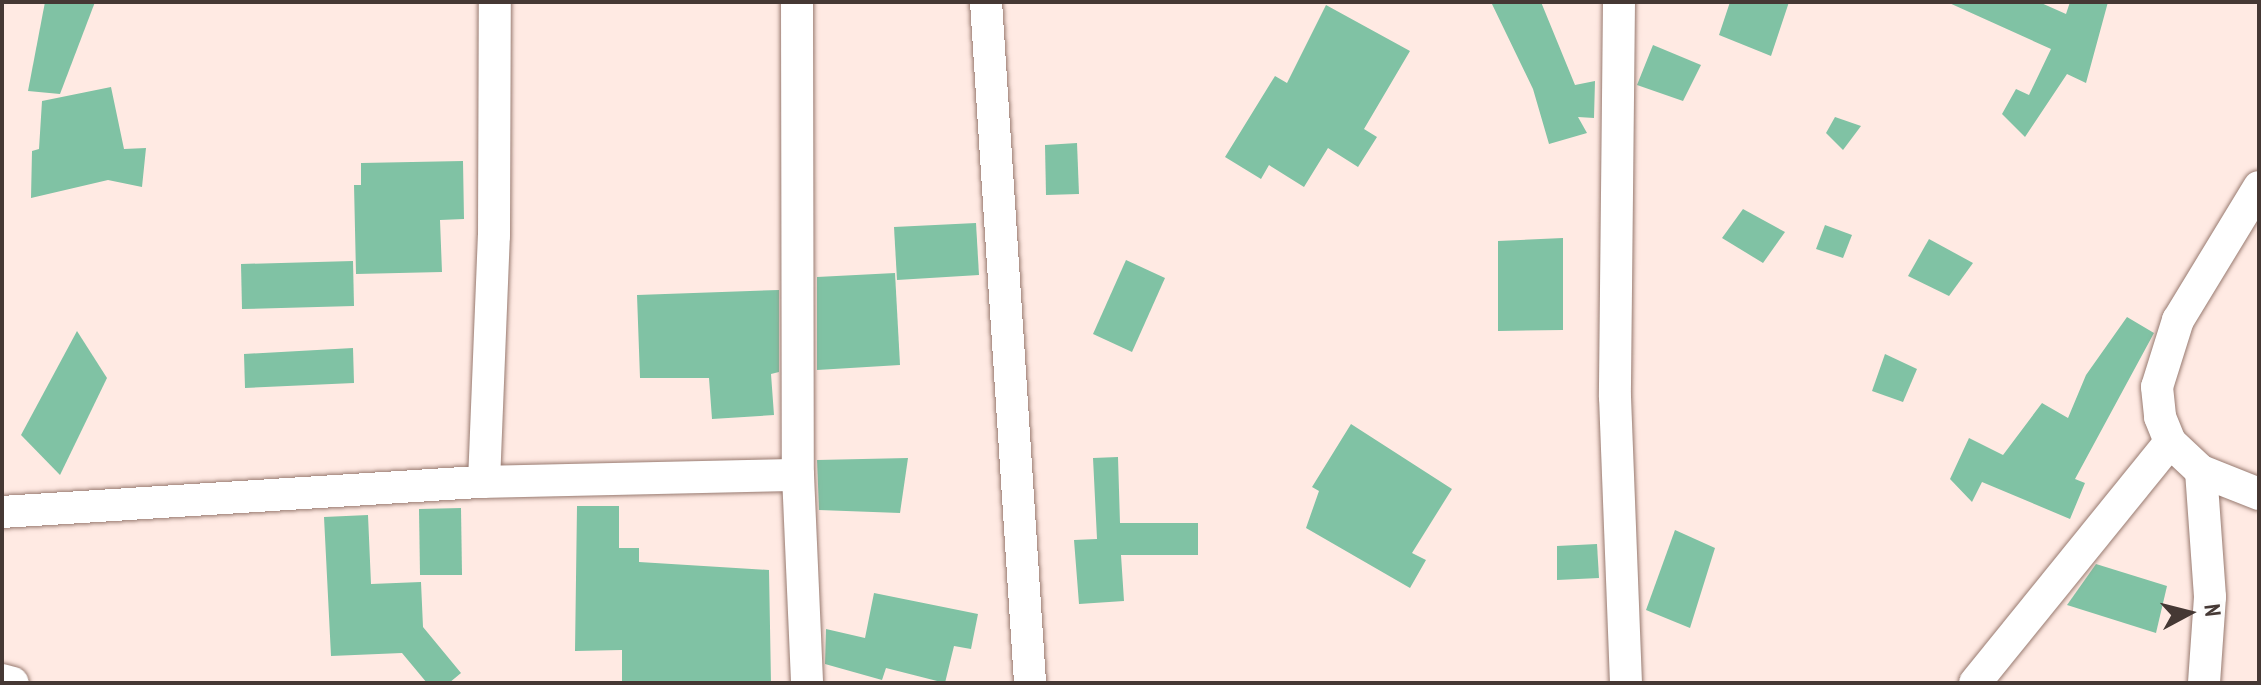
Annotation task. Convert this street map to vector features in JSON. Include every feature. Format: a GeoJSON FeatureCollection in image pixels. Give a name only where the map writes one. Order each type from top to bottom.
{"type":"FeatureCollection","features":[{"type":"Feature","properties":{"kind":"street"},"geometry":{"type":"LineString","coordinates":[[484,482],[494,236],[495,2]]}},
{"type":"Feature","properties":{"kind":"street"},"geometry":{"type":"LineString","coordinates":[[797,2],[798,475],[807,683]]}},
{"type":"Feature","properties":{"kind":"street"},"geometry":{"type":"LineString","coordinates":[[986,2],[1030,683]]}},
{"type":"Feature","properties":{"kind":"street"},"geometry":{"type":"LineString","coordinates":[[1619,2],[1615,397],[1626,683]]}},
{"type":"Feature","properties":{"kind":"street"},"geometry":{"type":"LineString","coordinates":[[2259,187],[2178,320],[2157,387],[2160,417],[2170,442],[2201,471],[2259,494]]}},
{"type":"Feature","properties":{"kind":"street"},"geometry":{"type":"LineString","coordinates":[[1975,683],[2170,442]]}},
{"type":"Feature","properties":{"kind":"street"},"geometry":{"type":"LineString","coordinates":[[2201,471],[2210,597],[2204,683]]}},
{"type":"Feature","properties":{"kind":"street"},"geometry":{"type":"LineString","coordinates":[[2,512],[484,482],[798,475]]}},
{"type":"Feature","properties":{"kind":"street"},"geometry":{"type":"LineString","coordinates":[[2,680],[13,683]]}},
{"type":"Feature","properties":{"kind":"building"},"geometry":{"type":"Polygon","coordinates":[[[45,2],[95,2],[60,94],[28,91],[45,2]]]}},
{"type":"Feature","properties":{"kind":"building"},"geometry":{"type":"Polygon","coordinates":[[[1491,2],[1541,2],[1575,85],[1595,81],[1594,118],[1578,117],[1587,133],[1549,144],[1533,89],[1491,2]]]}},
{"type":"Feature","properties":{"kind":"building"},"geometry":{"type":"Polygon","coordinates":[[[1730,2],[1789,2],[1771,56],[1719,35],[1730,2]]]}},
{"type":"Feature","properties":{"kind":"building"},"geometry":{"type":"Polygon","coordinates":[[[1947,2],[2039,2],[2066,14],[2070,2],[2108,2],[2086,83],[2067,74],[2025,137],[2002,114],[2016,89],[2029,95],[2051,49],[1947,2]]]}},
{"type":"Feature","properties":{"kind":"building"},"geometry":{"type":"Polygon","coordinates":[[[1326,5],[1410,51],[1364,129],[1377,137],[1358,167],[1328,148],[1304,187],[1269,165],[1261,179],[1225,157],[1275,76],[1287,83],[1326,5]]]}},
{"type":"Feature","properties":{"kind":"building"},"geometry":{"type":"Polygon","coordinates":[[[1653,45],[1701,65],[1683,101],[1637,85],[1653,45]]]}},
{"type":"Feature","properties":{"kind":"building"},"geometry":{"type":"Polygon","coordinates":[[[111,87],[124,149],[146,148],[142,187],[108,180],[31,198],[32,151],[39,149],[42,101],[111,87]]]}},
{"type":"Feature","properties":{"kind":"building"},"geometry":{"type":"Polygon","coordinates":[[[1835,117],[1861,126],[1843,150],[1826,133],[1835,117]]]}},
{"type":"Feature","properties":{"kind":"building"},"geometry":{"type":"Polygon","coordinates":[[[1077,143],[1079,194],[1046,195],[1045,145],[1077,143]]]}},
{"type":"Feature","properties":{"kind":"building"},"geometry":{"type":"Polygon","coordinates":[[[463,161],[464,219],[440,220],[442,272],[356,274],[354,185],[361,185],[361,163],[463,161]]]}},
{"type":"Feature","properties":{"kind":"building"},"geometry":{"type":"Polygon","coordinates":[[[1743,209],[1785,232],[1763,263],[1722,238],[1743,209]]]}},
{"type":"Feature","properties":{"kind":"building"},"geometry":{"type":"Polygon","coordinates":[[[976,223],[979,275],[897,280],[894,227],[976,223]]]}},
{"type":"Feature","properties":{"kind":"building"},"geometry":{"type":"Polygon","coordinates":[[[1825,225],[1852,235],[1843,258],[1816,249],[1825,225]]]}},
{"type":"Feature","properties":{"kind":"building"},"geometry":{"type":"Polygon","coordinates":[[[1563,238],[1563,330],[1498,331],[1498,241],[1563,238]]]}},
{"type":"Feature","properties":{"kind":"building"},"geometry":{"type":"Polygon","coordinates":[[[1929,239],[1973,263],[1949,296],[1908,276],[1929,239]]]}},
{"type":"Feature","properties":{"kind":"building"},"geometry":{"type":"Polygon","coordinates":[[[1126,260],[1165,278],[1132,352],[1093,334],[1126,260]]]}},
{"type":"Feature","properties":{"kind":"building"},"geometry":{"type":"Polygon","coordinates":[[[353,261],[354,306],[242,309],[241,264],[353,261]]]}},
{"type":"Feature","properties":{"kind":"building"},"geometry":{"type":"Polygon","coordinates":[[[895,273],[900,365],[817,370],[817,277],[895,273]]]}},
{"type":"Feature","properties":{"kind":"building"},"geometry":{"type":"Polygon","coordinates":[[[779,290],[779,372],[771,374],[774,415],[712,419],[709,378],[640,378],[637,295],[779,290]]]}},
{"type":"Feature","properties":{"kind":"building"},"geometry":{"type":"Polygon","coordinates":[[[2127,317],[2154,333],[2075,479],[2085,483],[2070,519],[1982,482],[1972,502],[1950,479],[1969,438],[2003,455],[2042,403],[2068,418],[2086,375],[2127,317]]]}},
{"type":"Feature","properties":{"kind":"building"},"geometry":{"type":"Polygon","coordinates":[[[77,331],[107,378],[60,475],[21,435],[77,331]]]}},
{"type":"Feature","properties":{"kind":"building"},"geometry":{"type":"Polygon","coordinates":[[[353,348],[354,383],[245,388],[244,354],[353,348]]]}},
{"type":"Feature","properties":{"kind":"building"},"geometry":{"type":"Polygon","coordinates":[[[1885,354],[1917,369],[1903,402],[1872,391],[1885,354]]]}},
{"type":"Feature","properties":{"kind":"building"},"geometry":{"type":"Polygon","coordinates":[[[1351,424],[1452,489],[1412,553],[1426,560],[1410,588],[1306,528],[1319,491],[1312,487],[1351,424]]]}},
{"type":"Feature","properties":{"kind":"building"},"geometry":{"type":"Polygon","coordinates":[[[1118,457],[1120,523],[1198,523],[1198,555],[1121,555],[1124,601],[1079,604],[1074,540],[1097,539],[1093,458],[1118,457]]]}},
{"type":"Feature","properties":{"kind":"building"},"geometry":{"type":"Polygon","coordinates":[[[908,458],[900,513],[819,510],[817,460],[908,458]]]}},
{"type":"Feature","properties":{"kind":"building"},"geometry":{"type":"Polygon","coordinates":[[[577,506],[619,506],[619,548],[639,548],[639,562],[769,570],[771,683],[622,683],[622,650],[575,651],[577,506]]]}},
{"type":"Feature","properties":{"kind":"building"},"geometry":{"type":"Polygon","coordinates":[[[461,508],[462,575],[420,575],[419,509],[461,508]]]}},
{"type":"Feature","properties":{"kind":"building"},"geometry":{"type":"Polygon","coordinates":[[[368,515],[371,584],[421,582],[423,627],[461,673],[449,683],[427,683],[402,653],[331,656],[324,517],[368,515]]]}},
{"type":"Feature","properties":{"kind":"building"},"geometry":{"type":"Polygon","coordinates":[[[1675,530],[1715,548],[1690,628],[1646,610],[1675,530]]]}},
{"type":"Feature","properties":{"kind":"building"},"geometry":{"type":"Polygon","coordinates":[[[1597,544],[1599,578],[1557,580],[1557,546],[1597,544]]]}},
{"type":"Feature","properties":{"kind":"building"},"geometry":{"type":"Polygon","coordinates":[[[2096,564],[2167,586],[2156,633],[2067,605],[2096,564]]]}},
{"type":"Feature","properties":{"kind":"building"},"geometry":{"type":"Polygon","coordinates":[[[874,593],[978,614],[971,649],[954,646],[945,683],[886,668],[882,680],[825,664],[826,629],[865,638],[874,593]]]}}]}
